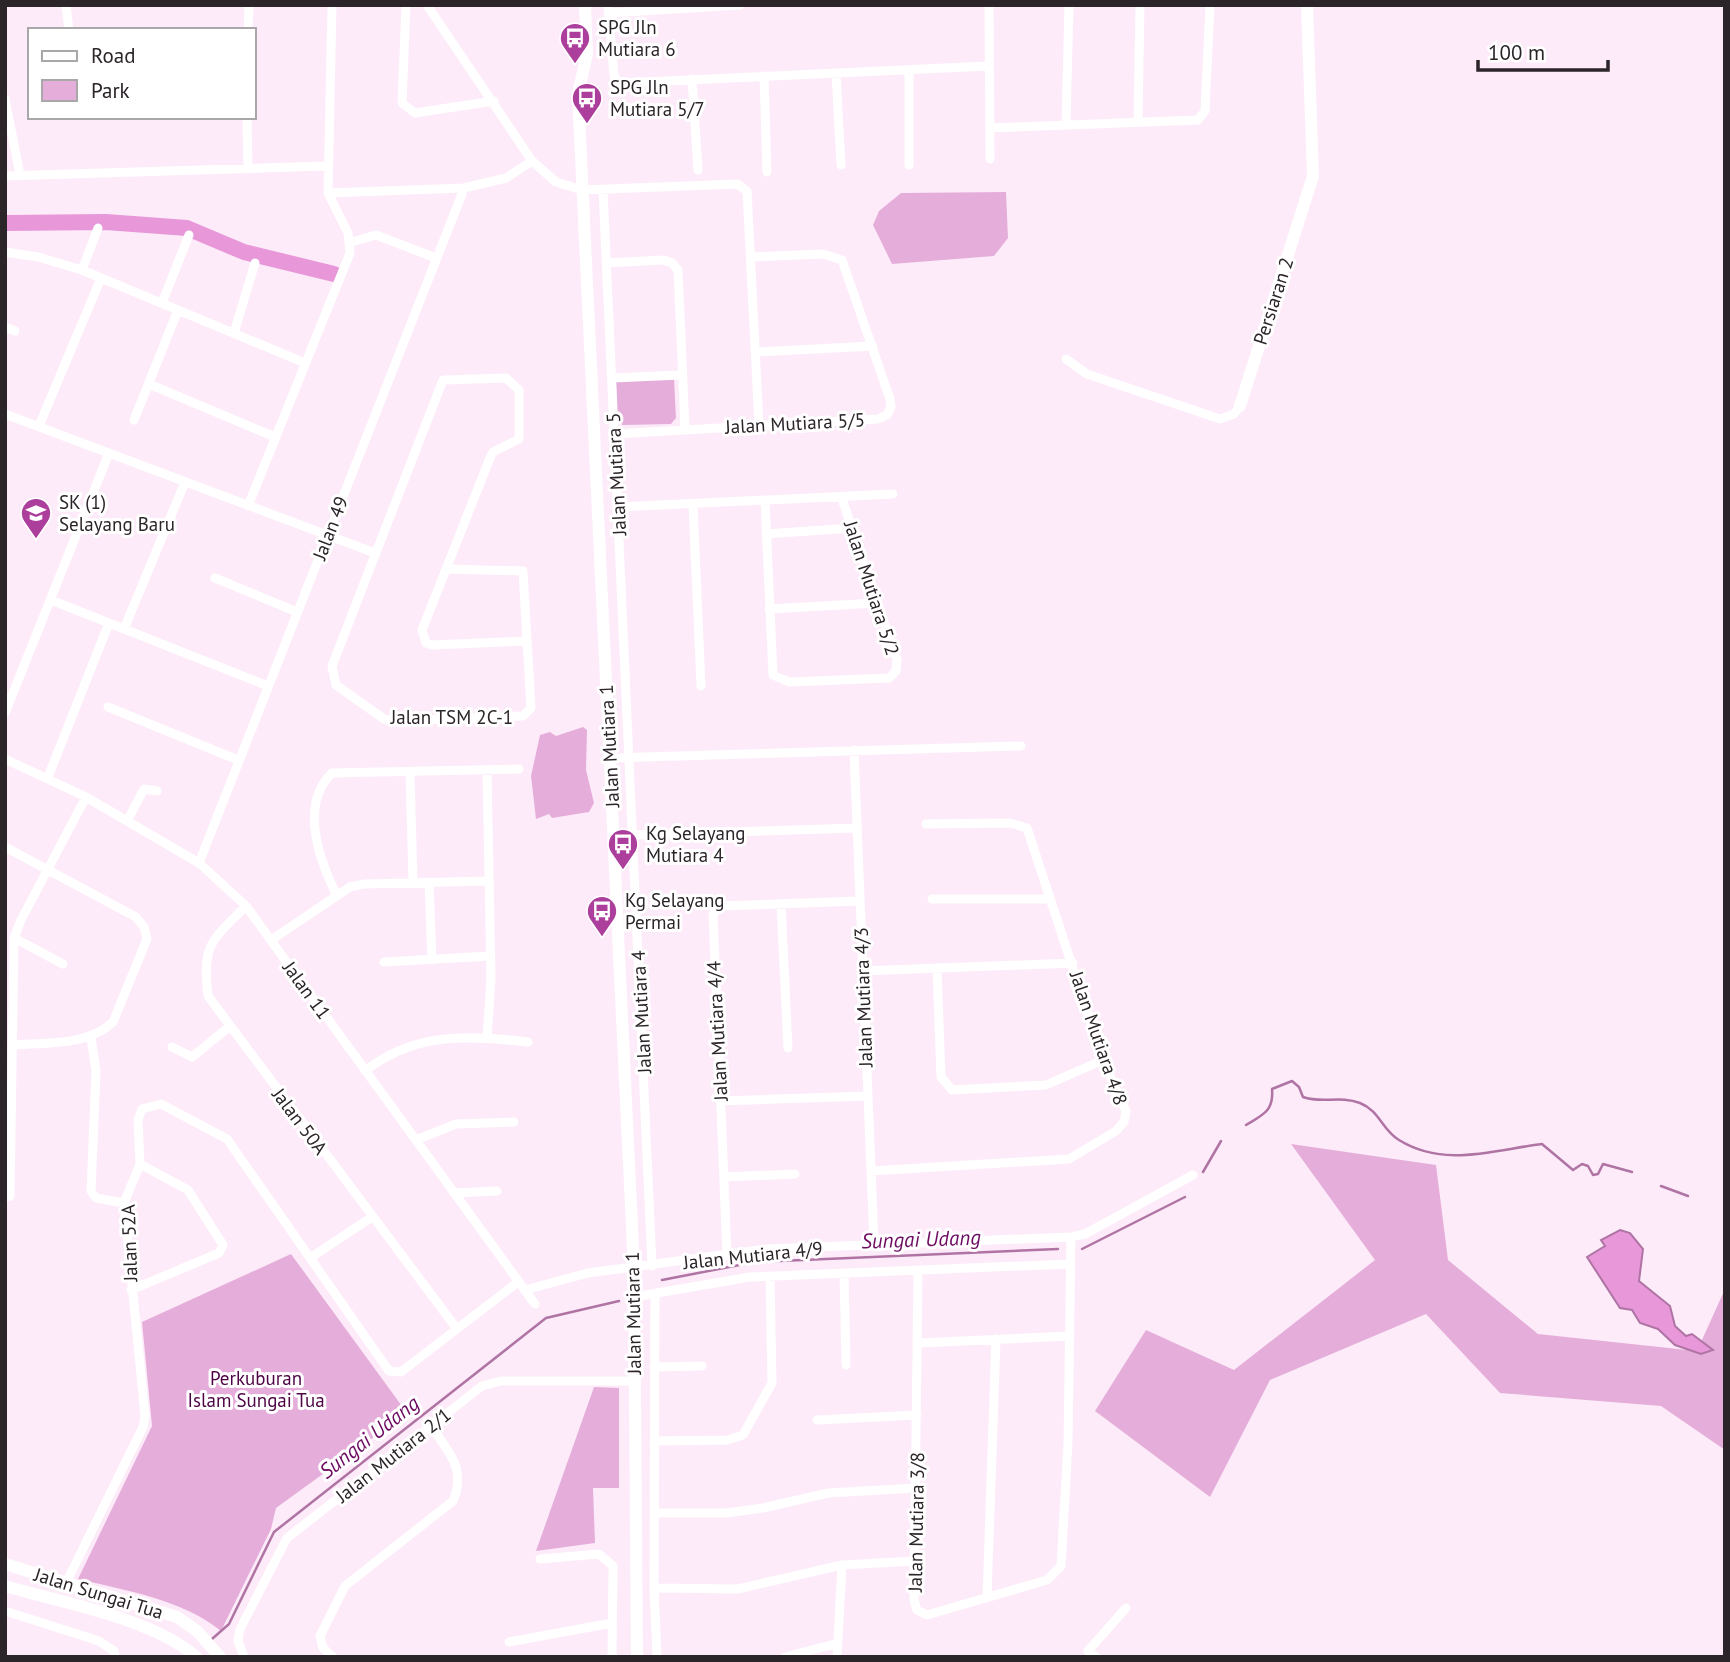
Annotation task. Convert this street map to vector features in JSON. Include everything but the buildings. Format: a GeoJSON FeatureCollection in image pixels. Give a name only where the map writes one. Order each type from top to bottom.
{"type":"FeatureCollection","features":[{"type":"Feature","properties":{"kind":"street"},"geometry":{"type":"LineString","coordinates":[[66,5],[69,28]]}},
{"type":"Feature","properties":{"kind":"street"},"geometry":{"type":"LineString","coordinates":[[248,5],[248,28]]}},
{"type":"Feature","properties":{"kind":"street"},"geometry":{"type":"LineString","coordinates":[[248,506],[350,253],[351,242],[328,192],[326,166],[332,5]]}},
{"type":"Feature","properties":{"kind":"street"},"geometry":{"type":"LineString","coordinates":[[406,5],[402,103],[415,113],[494,101]]}},
{"type":"Feature","properties":{"kind":"street"},"geometry":{"type":"LineString","coordinates":[[426,5],[494,101],[532,161],[556,182],[582,190],[739,185],[749,197],[759,425]]}},
{"type":"Feature","properties":{"kind":"street","name":"Jalan Mutiara 1"},"geometry":{"type":"LineString","coordinates":[[585,5],[587,54],[578,94],[634,1269],[637,1657]]}},
{"type":"Feature","properties":{"kind":"street"},"geometry":{"type":"LineString","coordinates":[[740,5],[608,9],[614,75],[617,81],[989,66]]}},
{"type":"Feature","properties":{"kind":"street"},"geometry":{"type":"LineString","coordinates":[[989,5],[990,159]]}},
{"type":"Feature","properties":{"kind":"street"},"geometry":{"type":"LineString","coordinates":[[1066,125],[1069,5]]}},
{"type":"Feature","properties":{"kind":"street"},"geometry":{"type":"LineString","coordinates":[[1138,122],[1140,5]]}},
{"type":"Feature","properties":{"kind":"street"},"geometry":{"type":"LineString","coordinates":[[990,128],[1198,120],[1203,117],[1210,5]]}},
{"type":"Feature","properties":{"kind":"street","name":"Persiaran 2"},"geometry":{"type":"LineString","coordinates":[[1066,359],[1087,374],[1220,419],[1228,418],[1240,406],[1313,176],[1307,5]]}},
{"type":"Feature","properties":{"kind":"street"},"geometry":{"type":"LineString","coordinates":[[909,70],[909,165]]}},
{"type":"Feature","properties":{"kind":"street"},"geometry":{"type":"LineString","coordinates":[[836,72],[841,165]]}},
{"type":"Feature","properties":{"kind":"street"},"geometry":{"type":"LineString","coordinates":[[764,76],[767,172]]}},
{"type":"Feature","properties":{"kind":"street"},"geometry":{"type":"LineString","coordinates":[[692,79],[698,170]]}},
{"type":"Feature","properties":{"kind":"street"},"geometry":{"type":"LineString","coordinates":[[5,99],[20,175]]}},
{"type":"Feature","properties":{"kind":"street"},"geometry":{"type":"LineString","coordinates":[[247,119],[248,168]]}},
{"type":"Feature","properties":{"kind":"street"},"geometry":{"type":"LineString","coordinates":[[328,192],[464,188],[506,178],[532,161]]}},
{"type":"Feature","properties":{"kind":"street"},"geometry":{"type":"LineString","coordinates":[[5,176],[326,166]]}},
{"type":"Feature","properties":{"kind":"street","name":"Jalan Mutiara 5"},"geometry":{"type":"LineString","coordinates":[[603,190],[631,757]]}},
{"type":"Feature","properties":{"kind":"street","name":"Jalan 49"},"geometry":{"type":"LineString","coordinates":[[199,863],[462,194]]}},
{"type":"Feature","properties":{"kind":"street"},"geometry":{"type":"LineString","coordinates":[[82,270],[98,228]]}},
{"type":"Feature","properties":{"kind":"street"},"geometry":{"type":"LineString","coordinates":[[351,242],[376,235],[436,258]]}},
{"type":"Feature","properties":{"kind":"street"},"geometry":{"type":"LineString","coordinates":[[162,303],[189,236]]}},
{"type":"Feature","properties":{"kind":"street"},"geometry":{"type":"LineString","coordinates":[[5,252],[38,257],[82,270],[305,363]]}},
{"type":"Feature","properties":{"kind":"street","name":"Jalan Mutiara 5/5"},"geometry":{"type":"LineString","coordinates":[[614,434],[884,418],[891,407],[873,346],[843,263],[835,256],[751,257]]}},
{"type":"Feature","properties":{"kind":"street"},"geometry":{"type":"LineString","coordinates":[[606,262],[664,260],[672,263],[678,270],[685,429]]}},
{"type":"Feature","properties":{"kind":"street"},"geometry":{"type":"LineString","coordinates":[[234,333],[255,263]]}},
{"type":"Feature","properties":{"kind":"street"},"geometry":{"type":"LineString","coordinates":[[39,426],[101,278]]}},
{"type":"Feature","properties":{"kind":"street"},"geometry":{"type":"LineString","coordinates":[[134,420],[178,310]]}},
{"type":"Feature","properties":{"kind":"street"},"geometry":{"type":"LineString","coordinates":[[5,327],[15,331]]}},
{"type":"Feature","properties":{"kind":"street"},"geometry":{"type":"LineString","coordinates":[[757,352],[873,346]]}},
{"type":"Feature","properties":{"kind":"street"},"geometry":{"type":"LineString","coordinates":[[612,378],[681,375]]}},
{"type":"Feature","properties":{"kind":"street","name":"Jalan TSM 2C-1"},"geometry":{"type":"LineString","coordinates":[[506,378],[519,390],[519,439],[493,452],[489,457],[448,569],[518,569],[525,576],[531,708],[523,716],[394,722],[374,713],[336,685],[332,666],[375,553],[443,380],[506,378]]}},
{"type":"Feature","properties":{"kind":"street"},"geometry":{"type":"LineString","coordinates":[[149,384],[275,438]]}},
{"type":"Feature","properties":{"kind":"street"},"geometry":{"type":"LineString","coordinates":[[5,414],[375,553]]}},
{"type":"Feature","properties":{"kind":"street"},"geometry":{"type":"LineString","coordinates":[[5,713],[109,453]]}},
{"type":"Feature","properties":{"kind":"street"},"geometry":{"type":"LineString","coordinates":[[124,629],[185,482]]}},
{"type":"Feature","properties":{"kind":"street"},"geometry":{"type":"LineString","coordinates":[[618,507],[893,494]]}},
{"type":"Feature","properties":{"kind":"street","name":"Jalan Mutiara 5/2"},"geometry":{"type":"LineString","coordinates":[[765,500],[772,672],[779,680],[789,682],[889,678],[896,671],[897,660],[841,496]]}},
{"type":"Feature","properties":{"kind":"street"},"geometry":{"type":"LineString","coordinates":[[693,504],[701,686]]}},
{"type":"Feature","properties":{"kind":"street"},"geometry":{"type":"LineString","coordinates":[[766,534],[852,528]]}},
{"type":"Feature","properties":{"kind":"street"},"geometry":{"type":"LineString","coordinates":[[448,569],[422,630],[426,643],[432,645],[526,641]]}},
{"type":"Feature","properties":{"kind":"street"},"geometry":{"type":"LineString","coordinates":[[215,578],[298,612]]}},
{"type":"Feature","properties":{"kind":"street"},"geometry":{"type":"LineString","coordinates":[[51,600],[268,686]]}},
{"type":"Feature","properties":{"kind":"street"},"geometry":{"type":"LineString","coordinates":[[769,609],[877,603]]}},
{"type":"Feature","properties":{"kind":"street"},"geometry":{"type":"LineString","coordinates":[[48,777],[108,623]]}},
{"type":"Feature","properties":{"kind":"street"},"geometry":{"type":"LineString","coordinates":[[107,707],[238,760]]}},
{"type":"Feature","properties":{"kind":"street"},"geometry":{"type":"LineString","coordinates":[[610,758],[1021,746]]}},
{"type":"Feature","properties":{"kind":"street","name":"Jalan Mutiara 4/3"},"geometry":{"type":"LineString","coordinates":[[854,750],[874,1244]]}},
{"type":"Feature","properties":{"kind":"street","name":"Jalan Mutiara 4"},"geometry":{"type":"LineString","coordinates":[[631,757],[652,1266]]}},
{"type":"Feature","properties":{"kind":"street","name":"Jalan 11"},"geometry":{"type":"LineString","coordinates":[[5,759],[86,797],[199,863],[246,906],[535,1304]]}},
{"type":"Feature","properties":{"kind":"street"},"geometry":{"type":"LineString","coordinates":[[336,894],[324,870],[316,841],[315,814],[320,787],[332,773],[519,769]]}},
{"type":"Feature","properties":{"kind":"street"},"geometry":{"type":"LineString","coordinates":[[487,771],[490,956],[487,1037]]}},
{"type":"Feature","properties":{"kind":"street"},"geometry":{"type":"LineString","coordinates":[[410,773],[413,882]]}},
{"type":"Feature","properties":{"kind":"street"},"geometry":{"type":"LineString","coordinates":[[127,821],[144,789],[157,791]]}},
{"type":"Feature","properties":{"kind":"street"},"geometry":{"type":"LineString","coordinates":[[8,1196],[9,1112],[14,1045],[14,938],[86,797]]}},
{"type":"Feature","properties":{"kind":"street","name":"Jalan Mutiara 4/8"},"geometry":{"type":"LineString","coordinates":[[871,1171],[1069,1159],[1116,1131],[1124,1122],[1126,1111],[1103,1060],[1027,828],[1022,824],[926,824]]}},
{"type":"Feature","properties":{"kind":"street"},"geometry":{"type":"LineString","coordinates":[[633,835],[856,828]]}},
{"type":"Feature","properties":{"kind":"street"},"geometry":{"type":"LineString","coordinates":[[5,847],[136,917],[144,927],[147,939],[113,1022],[92,1038],[14,1045]]}},
{"type":"Feature","properties":{"kind":"street"},"geometry":{"type":"LineString","coordinates":[[271,940],[336,894],[365,884],[488,881]]}},
{"type":"Feature","properties":{"kind":"street"},"geometry":{"type":"LineString","coordinates":[[429,882],[432,960]]}},
{"type":"Feature","properties":{"kind":"street"},"geometry":{"type":"LineString","coordinates":[[932,899],[1050,899]]}},
{"type":"Feature","properties":{"kind":"street","name":"Jalan Mutiara 4/4"},"geometry":{"type":"LineString","coordinates":[[727,1255],[713,914],[720,906],[859,901]]}},
{"type":"Feature","properties":{"kind":"street"},"geometry":{"type":"LineString","coordinates":[[781,904],[788,1048]]}},
{"type":"Feature","properties":{"kind":"street","name":"Jalan 50A"},"geometry":{"type":"LineString","coordinates":[[246,906],[210,943],[204,967],[208,996],[457,1329]]}},
{"type":"Feature","properties":{"kind":"street"},"geometry":{"type":"LineString","coordinates":[[14,938],[63,964]]}},
{"type":"Feature","properties":{"kind":"street"},"geometry":{"type":"LineString","coordinates":[[384,962],[490,956]]}},
{"type":"Feature","properties":{"kind":"street"},"geometry":{"type":"LineString","coordinates":[[862,971],[1073,963]]}},
{"type":"Feature","properties":{"kind":"street"},"geometry":{"type":"LineString","coordinates":[[937,968],[941,1077],[952,1090],[1046,1084],[1103,1060]]}},
{"type":"Feature","properties":{"kind":"street"},"geometry":{"type":"LineString","coordinates":[[172,1047],[192,1057],[229,1027]]}},
{"type":"Feature","properties":{"kind":"street"},"geometry":{"type":"LineString","coordinates":[[365,1071],[385,1055],[413,1043],[487,1037],[528,1041]]}},
{"type":"Feature","properties":{"kind":"street"},"geometry":{"type":"LineString","coordinates":[[92,1038],[96,1071],[91,1191],[96,1198],[124,1203]]}},
{"type":"Feature","properties":{"kind":"street"},"geometry":{"type":"LineString","coordinates":[[720,1101],[867,1096]]}},
{"type":"Feature","properties":{"kind":"street","name":"Jalan 52A"},"geometry":{"type":"LineString","coordinates":[[66,1583],[143,1427],[145,1416],[124,1203],[140,1164],[138,1120],[142,1109],[148,1105],[161,1104],[227,1139],[388,1371],[401,1372],[457,1329]]}},
{"type":"Feature","properties":{"kind":"street"},"geometry":{"type":"LineString","coordinates":[[416,1140],[456,1124],[514,1122]]}},
{"type":"Feature","properties":{"kind":"street"},"geometry":{"type":"LineString","coordinates":[[131,1290],[219,1254],[223,1245],[188,1190],[140,1164]]}},
{"type":"Feature","properties":{"kind":"street"},"geometry":{"type":"LineString","coordinates":[[724,1177],[795,1174]]}},
{"type":"Feature","properties":{"kind":"street","name":"Jalan Mutiara 4/9"},"geometry":{"type":"LineString","coordinates":[[525,1290],[588,1273],[634,1269],[766,1249],[1071,1237],[1085,1234],[1193,1175]]}},
{"type":"Feature","properties":{"kind":"street"},"geometry":{"type":"LineString","coordinates":[[454,1193],[497,1191]]}},
{"type":"Feature","properties":{"kind":"street"},"geometry":{"type":"LineString","coordinates":[[310,1258],[372,1217]]}},
{"type":"Feature","properties":{"kind":"street"},"geometry":{"type":"LineString","coordinates":[[919,1343],[1069,1336],[1071,1237]]}},
{"type":"Feature","properties":{"kind":"street"},"geometry":{"type":"LineString","coordinates":[[634,1297],[770,1276],[1069,1264]]}},
{"type":"Feature","properties":{"kind":"street","name":"Jalan Mutiara 3/8"},"geometry":{"type":"LineString","coordinates":[[918,1270],[914,1600],[920,1613],[927,1615],[1052,1578],[1062,1560],[1069,1336]]}},
{"type":"Feature","properties":{"kind":"street"},"geometry":{"type":"LineString","coordinates":[[844,1273],[846,1365]]}},
{"type":"Feature","properties":{"kind":"street"},"geometry":{"type":"LineString","coordinates":[[654,1441],[727,1440],[743,1434],[772,1383],[770,1276]]}},
{"type":"Feature","properties":{"kind":"street"},"geometry":{"type":"LineString","coordinates":[[457,1329],[518,1282]]}},
{"type":"Feature","properties":{"kind":"street"},"geometry":{"type":"LineString","coordinates":[[655,1294],[654,1588],[657,1657]]}},
{"type":"Feature","properties":{"kind":"street"},"geometry":{"type":"LineString","coordinates":[[987,1597],[996,1339]]}},
{"type":"Feature","properties":{"kind":"street"},"geometry":{"type":"LineString","coordinates":[[654,1367],[702,1366]]}},
{"type":"Feature","properties":{"kind":"street","name":"Jalan Mutiara 2/1"},"geometry":{"type":"LineString","coordinates":[[244,1657],[238,1641],[240,1629],[288,1538],[482,1385],[500,1381],[635,1381]]}},
{"type":"Feature","properties":{"kind":"street"},"geometry":{"type":"LineString","coordinates":[[817,1420],[917,1415]]}},
{"type":"Feature","properties":{"kind":"street"},"geometry":{"type":"LineString","coordinates":[[333,1657],[323,1648],[320,1636],[345,1586],[453,1500],[456,1493],[460,1472],[430,1425]]}},
{"type":"Feature","properties":{"kind":"street"},"geometry":{"type":"LineString","coordinates":[[655,1513],[726,1513],[763,1508],[828,1493],[917,1488]]}},
{"type":"Feature","properties":{"kind":"street"},"geometry":{"type":"LineString","coordinates":[[540,1559],[599,1554],[612,1566],[612,1657]]}},
{"type":"Feature","properties":{"kind":"street"},"geometry":{"type":"LineString","coordinates":[[654,1588],[738,1590],[842,1565],[915,1561]]}},
{"type":"Feature","properties":{"kind":"street","name":"Jalan Sungai Tua"},"geometry":{"type":"LineString","coordinates":[[5,1564],[177,1617],[197,1631],[216,1651]]}},
{"type":"Feature","properties":{"kind":"street"},"geometry":{"type":"LineString","coordinates":[[837,1657],[835,1644],[842,1565]]}},
{"type":"Feature","properties":{"kind":"street","name":"Jalan Sungai Tua"},"geometry":{"type":"LineString","coordinates":[[5,1586],[140,1626],[183,1645],[196,1657]]}},
{"type":"Feature","properties":{"kind":"street"},"geometry":{"type":"LineString","coordinates":[[1092,1654],[1126,1608]]}},
{"type":"Feature","properties":{"kind":"street"},"geometry":{"type":"LineString","coordinates":[[5,1611],[100,1641],[114,1654]]}},
{"type":"Feature","properties":{"kind":"street"},"geometry":{"type":"LineString","coordinates":[[509,1643],[612,1623]]}},
{"type":"Feature","properties":{"kind":"street"},"geometry":{"type":"LineString","coordinates":[[785,1657],[835,1644]]}},
{"type":"Feature","properties":{"kind":"green space"},"geometry":{"type":"Polygon","coordinates":[[[1006,192],[1008,238],[994,256],[892,264],[873,225],[879,211],[901,193],[1006,192]]]}},
{"type":"Feature","properties":{"kind":"green space"},"geometry":{"type":"Polygon","coordinates":[[[674,379],[676,418],[671,424],[623,425],[617,421],[616,382],[674,379]]]}},
{"type":"Feature","properties":{"kind":"green space"},"geometry":{"type":"Polygon","coordinates":[[[583,727],[587,730],[586,770],[594,803],[589,812],[552,818],[549,814],[536,819],[531,776],[540,735],[550,732],[556,736],[583,727]]]}},
{"type":"Feature","properties":{"kind":"green space"},"geometry":{"type":"Polygon","coordinates":[[[1291,1144],[1436,1165],[1448,1260],[1538,1334],[1697,1351],[1725,1289],[1725,1450],[1661,1406],[1500,1393],[1426,1314],[1270,1380],[1210,1497],[1095,1411],[1146,1330],[1234,1370],[1375,1260],[1291,1144]]]}},
{"type":"Feature","properties":{"kind":"green space","name":"Perkuburan Islam Sungai Tua"},"geometry":{"type":"Polygon","coordinates":[[[291,1254],[407,1413],[276,1508],[271,1529],[221,1631],[189,1611],[171,1604],[78,1579],[152,1426],[142,1322],[291,1254]]]}},
{"type":"Feature","properties":{"kind":"green space"},"geometry":{"type":"Polygon","coordinates":[[[594,1387],[619,1388],[619,1488],[593,1488],[595,1543],[536,1551],[594,1387]]]}},
{"type":"Feature","properties":{"kind":"shaded area"},"geometry":{"type":"Polygon","coordinates":[[[1620,1230],[1630,1233],[1643,1249],[1639,1281],[1670,1306],[1675,1326],[1686,1336],[1692,1334],[1713,1350],[1701,1354],[1675,1345],[1658,1329],[1640,1323],[1632,1310],[1620,1308],[1587,1257],[1605,1246],[1601,1240],[1620,1230]]]}},
{"type":"Feature","properties":{"kind":"waterway"},"geometry":{"type":"LineString","coordinates":[[5,223],[106,222],[187,228],[244,252],[334,274]]}},
{"type":"Feature","properties":{"kind":"waterway","name":"Sungai Udang"},"geometry":{"type":"LineString","coordinates":[[1246,1125],[1269,1107],[1272,1089],[1292,1081],[1299,1087],[1303,1097],[1345,1100],[1367,1106],[1393,1136],[1416,1148],[1434,1153],[1469,1155],[1542,1144],[1573,1170],[1582,1164],[1588,1166],[1593,1175],[1598,1174],[1603,1164],[1632,1172]]}},
{"type":"Feature","properties":{"kind":"waterway","name":"Sungai Udang"},"geometry":{"type":"LineString","coordinates":[[1203,1172],[1221,1141]]}},
{"type":"Feature","properties":{"kind":"waterway"},"geometry":{"type":"LineString","coordinates":[[1661,1186],[1688,1196]]}},
{"type":"Feature","properties":{"kind":"waterway","name":"Sungai Udang"},"geometry":{"type":"LineString","coordinates":[[1082,1249],[1185,1197]]}},
{"type":"Feature","properties":{"kind":"waterway","name":"Sungai Udang"},"geometry":{"type":"LineString","coordinates":[[662,1280],[755,1262],[1058,1249]]}},
{"type":"Feature","properties":{"kind":"waterway","name":"Sungai Udang"},"geometry":{"type":"LineString","coordinates":[[212,1639],[229,1624],[274,1532],[546,1318],[619,1301]]}},
{"type":"Feature","properties":{"kind":"place","name":"SPG Jln Mutiara 6"},"geometry":{"type":"Point","coordinates":[575,65]}},
{"type":"Feature","properties":{"kind":"place","name":"SPG Jln Mutiara 5/7"},"geometry":{"type":"Point","coordinates":[587,125]}},
{"type":"Feature","properties":{"kind":"place","name":"SK (1) Selayang Baru"},"geometry":{"type":"Point","coordinates":[36,540]}},
{"type":"Feature","properties":{"kind":"place","name":"Kg Selayang Mutiara 4"},"geometry":{"type":"Point","coordinates":[623,871]}},
{"type":"Feature","properties":{"kind":"place","name":"Kg Selayang Permai"},"geometry":{"type":"Point","coordinates":[602,938]}}]}
